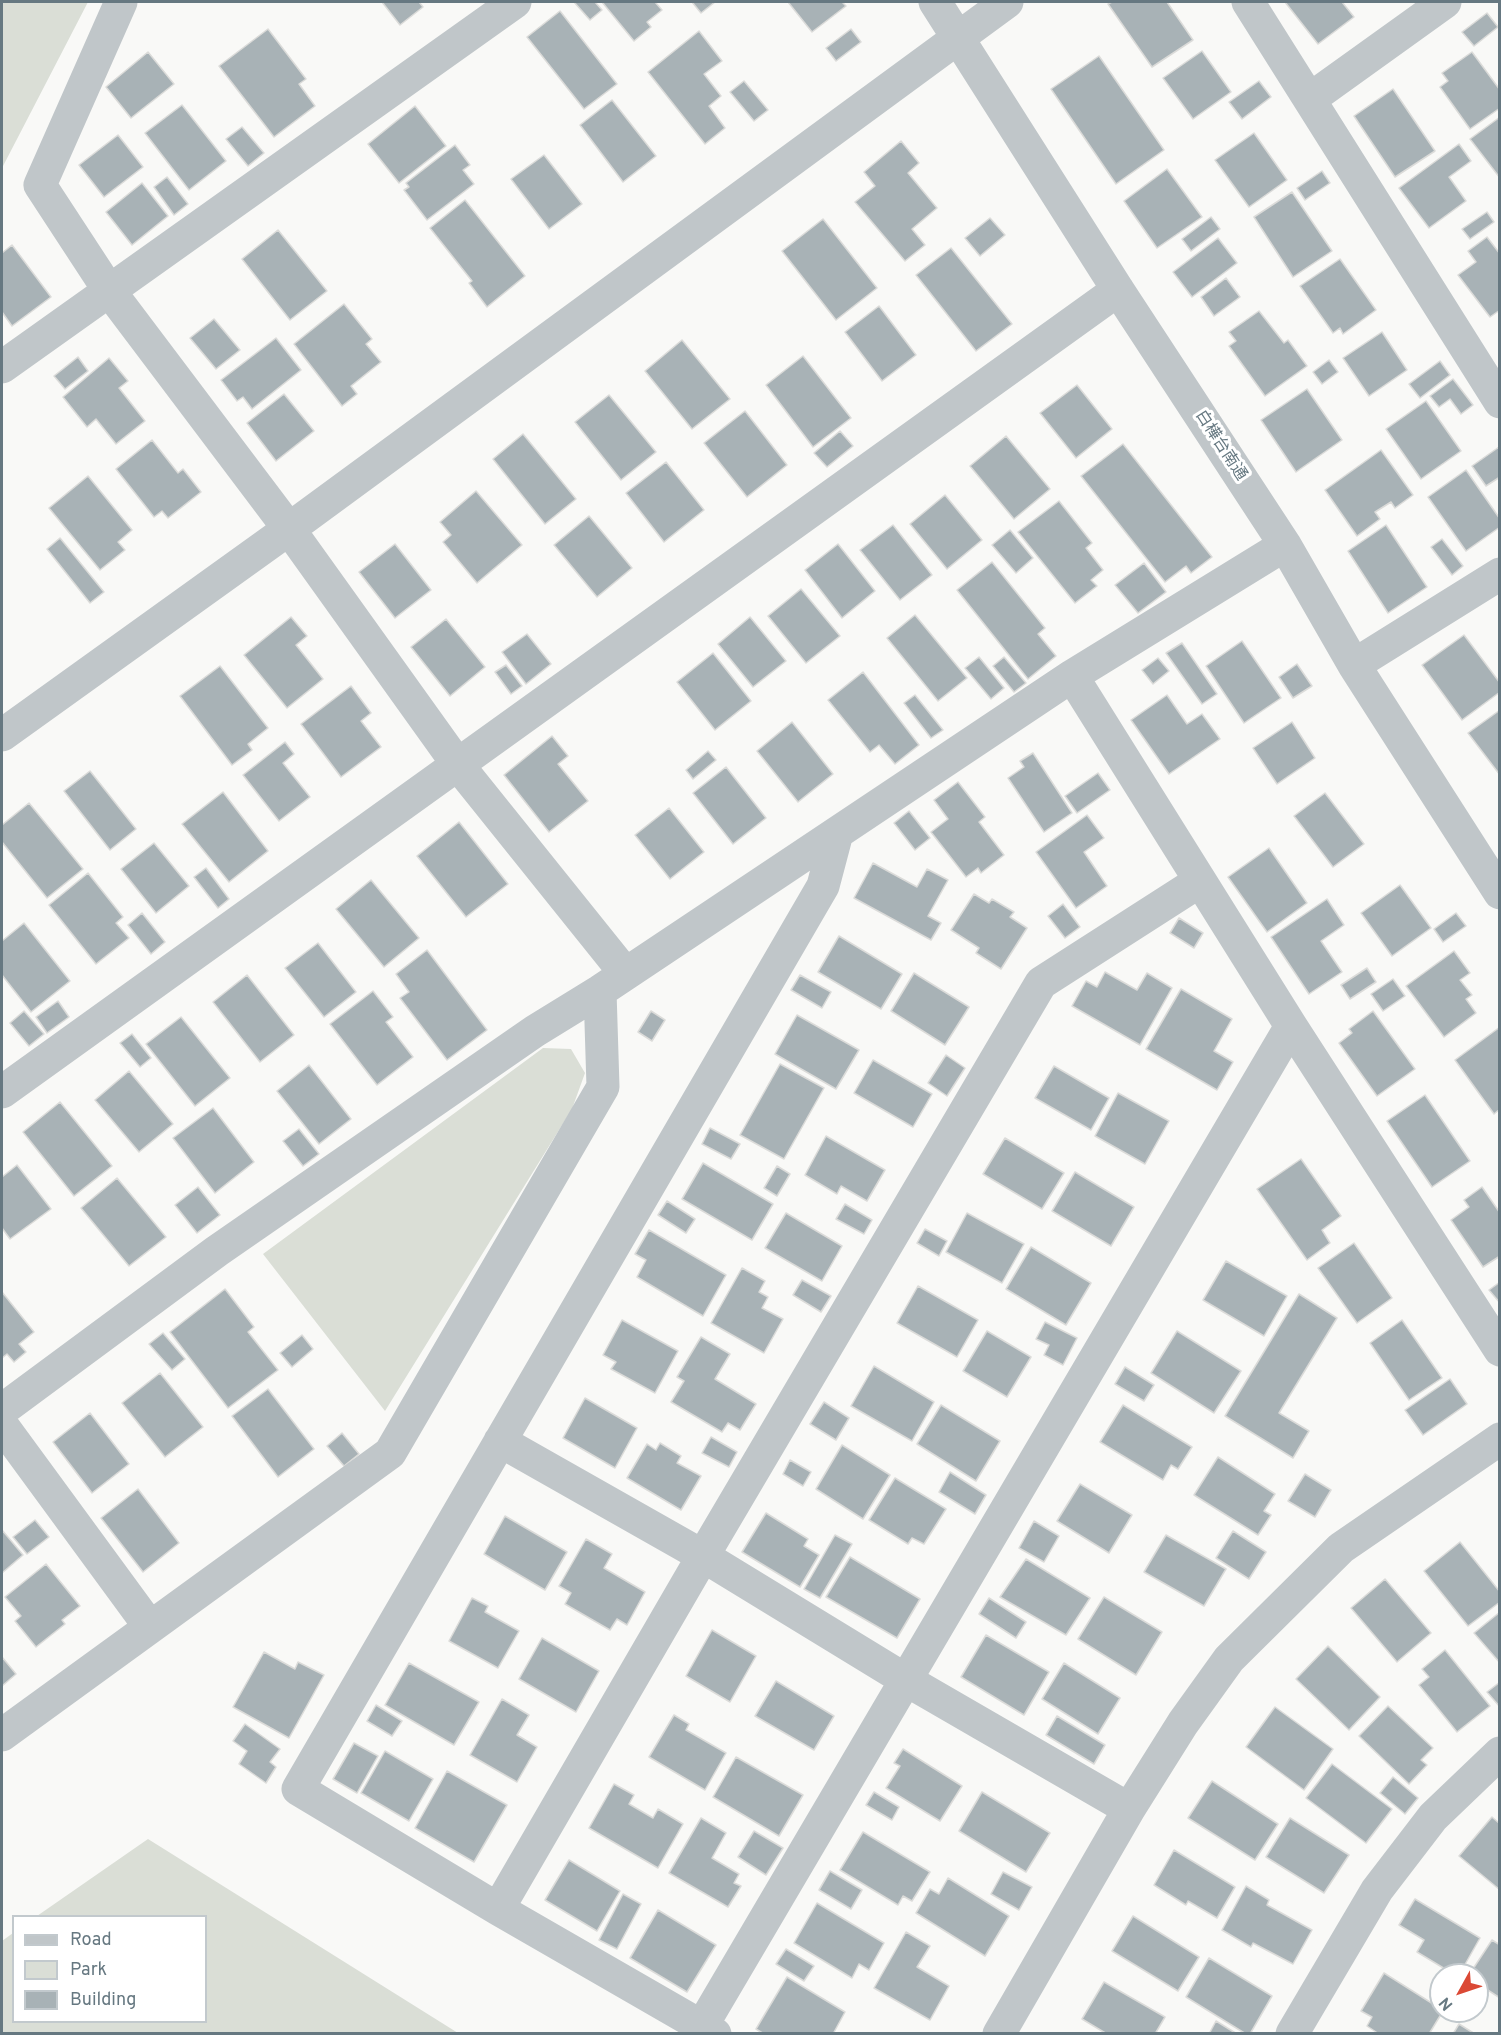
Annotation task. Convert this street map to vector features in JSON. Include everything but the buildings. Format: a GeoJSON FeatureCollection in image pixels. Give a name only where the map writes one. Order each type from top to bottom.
{"type":"FeatureCollection","features":[{"type":"Feature","properties":{"kind":"street"},"geometry":{"type":"LineString","coordinates":[[2,1735],[390,1453],[603,1087],[613,982],[289,529],[108,289],[40,185],[121,2]]}},
{"type":"Feature","properties":{"kind":"street"},"geometry":{"type":"LineString","coordinates":[[2,367],[108,289],[515,2]]}},
{"type":"Feature","properties":{"kind":"street","name":"白樺台南通"},"geometry":{"type":"LineString","coordinates":[[935,2],[1118,290],[1285,545],[1354,665],[1500,893]]}},
{"type":"Feature","properties":{"kind":"street"},"geometry":{"type":"LineString","coordinates":[[2,735],[289,529],[1006,2]]}},
{"type":"Feature","properties":{"kind":"street"},"geometry":{"type":"LineString","coordinates":[[1248,2],[1500,402]]}},
{"type":"Feature","properties":{"kind":"street"},"geometry":{"type":"LineString","coordinates":[[1310,99],[1445,2]]}},
{"type":"Feature","properties":{"kind":"street"},"geometry":{"type":"LineString","coordinates":[[2,1092],[1118,290]]}},
{"type":"Feature","properties":{"kind":"street"},"geometry":{"type":"LineString","coordinates":[[2,1410],[227,1245],[535,1030],[613,982],[1072,676],[1285,545]]}},
{"type":"Feature","properties":{"kind":"street"},"geometry":{"type":"LineString","coordinates":[[1354,665],[1500,574]]}},
{"type":"Feature","properties":{"kind":"street"},"geometry":{"type":"LineString","coordinates":[[1072,676],[1291,1026],[1500,1350]]}},
{"type":"Feature","properties":{"kind":"street"},"geometry":{"type":"LineString","coordinates":[[837,833],[823,886],[298,1789],[498,1909],[709,2030],[906,1680],[1291,1026]]}},
{"type":"Feature","properties":{"kind":"street"},"geometry":{"type":"LineString","coordinates":[[498,1909],[1041,983],[1200,881]]}},
{"type":"Feature","properties":{"kind":"street"},"geometry":{"type":"LineString","coordinates":[[2,1425],[150,1627]]}},
{"type":"Feature","properties":{"kind":"street"},"geometry":{"type":"LineString","coordinates":[[999,2034],[1129,1809],[1183,1723],[1229,1659],[1341,1548],[1500,1439]]}},
{"type":"Feature","properties":{"kind":"street"},"geometry":{"type":"LineString","coordinates":[[500,1441],[703,1556],[906,1680],[1129,1809]]}},
{"type":"Feature","properties":{"kind":"street"},"geometry":{"type":"LineString","coordinates":[[1292,2034],[1377,1890],[1433,1817],[1500,1753]]}},
{"type":"Feature","properties":{"kind":"green space"},"geometry":{"type":"Polygon","coordinates":[[[2,2],[88,2],[2,168],[2,2]]]}},
{"type":"Feature","properties":{"kind":"green space"},"geometry":{"type":"Polygon","coordinates":[[[543,1048],[571,1049],[585,1073],[572,1109],[385,1411],[263,1254],[543,1048]]]}},
{"type":"Feature","properties":{"kind":"green space"},"geometry":{"type":"Polygon","coordinates":[[[148,1839],[458,2033],[2,2033],[2,1941],[12,1934],[12,2023],[207,2023],[207,1915],[38,1915],[148,1839]]]}}]}
